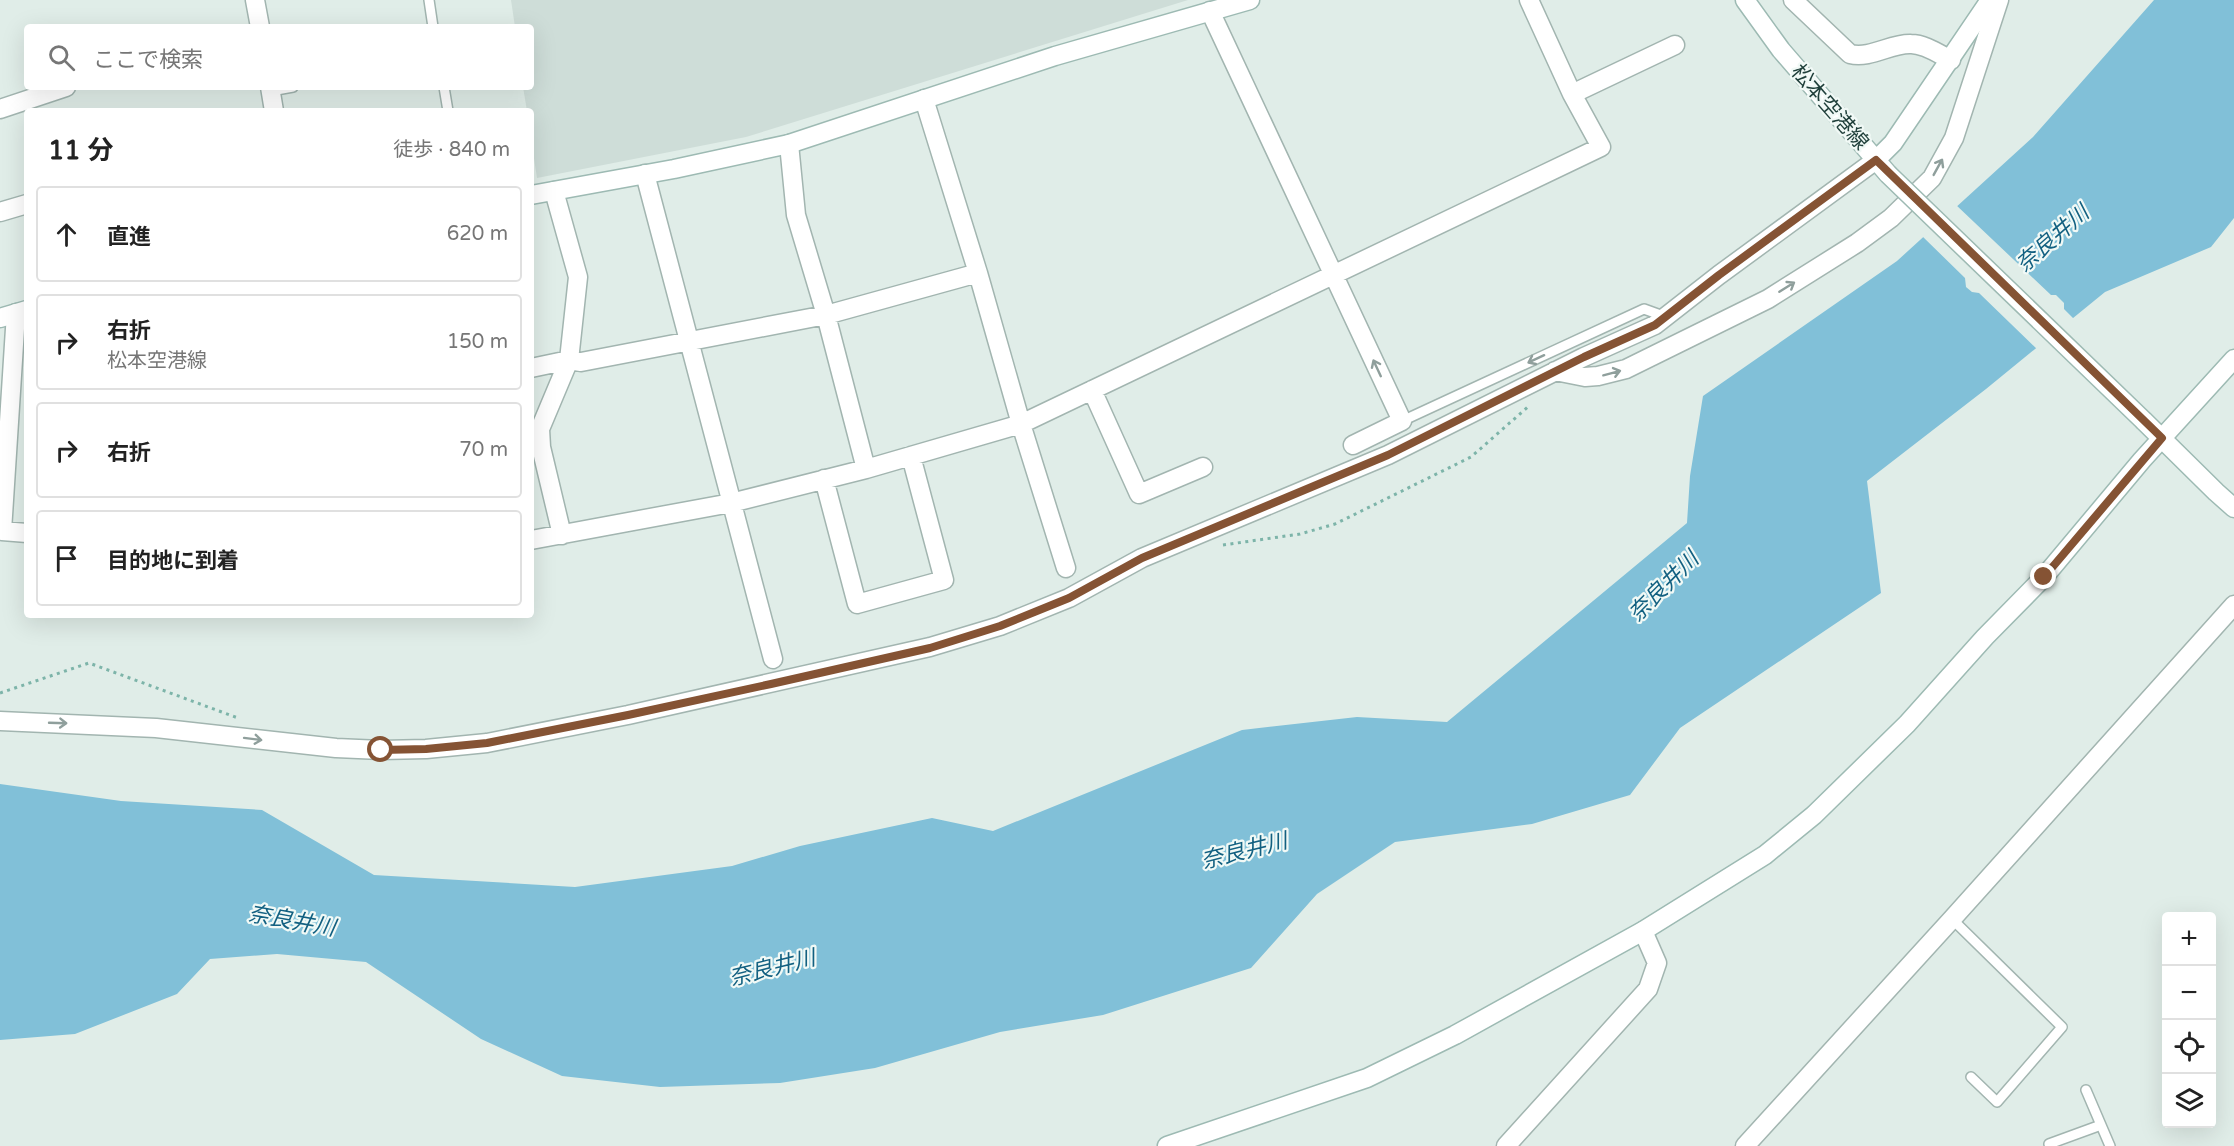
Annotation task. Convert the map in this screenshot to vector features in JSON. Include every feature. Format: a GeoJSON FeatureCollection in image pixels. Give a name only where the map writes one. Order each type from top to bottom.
{"type":"FeatureCollection","features":[{"type":"Feature","properties":{"kind":"street"},"geometry":{"type":"LineString","coordinates":[[255,0],[259,24]]}},
{"type":"Feature","properties":{"kind":"street"},"geometry":{"type":"LineString","coordinates":[[534,194],[789,144],[1055,56],[1250,0]]}},
{"type":"Feature","properties":{"kind":"street"},"geometry":{"type":"LineString","coordinates":[[534,540],[731,503],[866,469],[1021,424],[1601,147],[1572,94],[1528,0]]}},
{"type":"Feature","properties":{"kind":"street","name":"松本空港線"},"geometry":{"type":"LineString","coordinates":[[1745,0],[1781,50],[1888,174],[2234,508]]}},
{"type":"Feature","properties":{"kind":"street"},"geometry":{"type":"LineString","coordinates":[[1793,0],[1850,54],[1859,56],[1911,44],[1934,50],[1951,60]]}},
{"type":"Feature","properties":{"kind":"street"},"geometry":{"type":"LineString","coordinates":[[0,721],[156,728],[336,748],[426,749],[487,743],[628,715],[930,648],[1000,626],[1069,598],[1142,558],[1388,455],[1555,371],[1655,325],[1876,160],[1893,143],[1990,0]]}},
{"type":"Feature","properties":{"kind":"street"},"geometry":{"type":"LineString","coordinates":[[1555,371],[1574,376],[1592,377],[1626,369],[1768,299],[1857,243],[1891,218],[1932,178],[1954,138],[1999,0]]}},
{"type":"Feature","properties":{"kind":"street"},"geometry":{"type":"LineString","coordinates":[[1210,11],[1402,421],[1353,444]]}},
{"type":"Feature","properties":{"kind":"street"},"geometry":{"type":"LineString","coordinates":[[1572,94],[1675,45]]}},
{"type":"Feature","properties":{"kind":"street"},"geometry":{"type":"LineString","coordinates":[[0,109],[57,90]]}},
{"type":"Feature","properties":{"kind":"street"},"geometry":{"type":"LineString","coordinates":[[270,90],[273,108]]}},
{"type":"Feature","properties":{"kind":"street"},"geometry":{"type":"LineString","coordinates":[[924,99],[1066,568]]}},
{"type":"Feature","properties":{"kind":"street"},"geometry":{"type":"LineString","coordinates":[[789,144],[796,215],[826,315],[866,469]]}},
{"type":"Feature","properties":{"kind":"street"},"geometry":{"type":"LineString","coordinates":[[645,174],[773,658]]}},
{"type":"Feature","properties":{"kind":"street"},"geometry":{"type":"LineString","coordinates":[[554,191],[578,276],[569,360],[540,429],[540,447],[562,535]]}},
{"type":"Feature","properties":{"kind":"street"},"geometry":{"type":"LineString","coordinates":[[0,212],[24,205]]}},
{"type":"Feature","properties":{"kind":"street"},"geometry":{"type":"LineString","coordinates":[[534,367],[569,360],[581,362],[689,343],[826,315],[978,273]]}},
{"type":"Feature","properties":{"kind":"street"},"geometry":{"type":"LineString","coordinates":[[14,314],[19,377],[1,531],[24,533]]}},
{"type":"Feature","properties":{"kind":"street"},"geometry":{"type":"LineString","coordinates":[[1167,1146],[1367,1078],[1455,1035],[1643,931],[1765,855],[1814,815],[1907,724],[1985,637],[2044,577],[2162,438],[2234,359]]}},
{"type":"Feature","properties":{"kind":"street"},"geometry":{"type":"LineString","coordinates":[[1092,390],[1139,494],[1203,467]]}},
{"type":"Feature","properties":{"kind":"street"},"geometry":{"type":"LineString","coordinates":[[824,479],[857,604],[944,580],[911,456]]}},
{"type":"Feature","properties":{"kind":"street"},"geometry":{"type":"LineString","coordinates":[[1745,1146],[1953,919],[2234,604]]}},
{"type":"Feature","properties":{"kind":"street"},"geometry":{"type":"LineString","coordinates":[[1506,1146],[1648,989],[1657,963],[1643,931]]}},
{"type":"Feature","properties":{"kind":"lane"},"geometry":{"type":"LineString","coordinates":[[429,0],[433,24]]}},
{"type":"Feature","properties":{"kind":"lane"},"geometry":{"type":"LineString","coordinates":[[444,90],[448,108]]}},
{"type":"Feature","properties":{"kind":"lane"},"geometry":{"type":"LineString","coordinates":[[1402,421],[1644,309],[1666,316]]}},
{"type":"Feature","properties":{"kind":"lane"},"geometry":{"type":"LineString","coordinates":[[1953,919],[2062,1027],[1997,1101],[1971,1077]]}},
{"type":"Feature","properties":{"kind":"lane"},"geometry":{"type":"LineString","coordinates":[[2086,1090],[2110,1146]]}},
{"type":"Feature","properties":{"kind":"lane"},"geometry":{"type":"LineString","coordinates":[[2049,1144],[2101,1125]]}},
{"type":"Feature","properties":{"kind":"path"},"geometry":{"type":"LineString","coordinates":[[1221,545],[1300,534],[1335,524],[1471,457],[1531,404]]}},
{"type":"Feature","properties":{"kind":"shaded area"},"geometry":{"type":"Polygon","coordinates":[[[511,0],[1188,0],[746,137],[537,178],[534,158],[534,108],[526,108],[524,90],[534,90],[534,24],[515,24],[511,0]]]}},
{"type":"Feature","properties":{"kind":"water","name":"奈良井川"},"geometry":{"type":"Polygon","coordinates":[[[2154,0],[2234,0],[2234,218],[2211,247],[2105,292],[1986,389],[1867,481],[1881,593],[1680,728],[1630,795],[1532,824],[1395,842],[1317,894],[1251,968],[1103,1015],[1000,1032],[875,1068],[780,1083],[660,1087],[562,1076],[481,1039],[366,962],[277,954],[210,959],[177,994],[75,1034],[0,1040],[0,784],[121,801],[262,810],[374,875],[575,887],[732,866],[800,846],[932,818],[993,831],[1242,730],[1357,717],[1447,722],[1687,523],[1690,476],[1703,396],[1897,261],[2033,137],[2154,0]]]}},
{"type":"Feature","properties":{"kind":"pier"},"geometry":{"type":"Polygon","coordinates":[[[1955,204],[2051,295],[2056,295],[2064,303],[2064,309],[2075,320],[2038,350],[1979,293],[1972,292],[1966,287],[1965,278],[1921,235],[1955,204]]]}},
{"type":"Feature","properties":{"kind":"route"},"geometry":{"type":"LineString","coordinates":[[381,750],[426,749],[487,743],[628,715],[930,648],[1000,626],[1069,598],[1142,558],[1388,455],[1584,357],[1655,325],[1876,160],[2162,438],[2099,509],[2044,577]]}}]}
